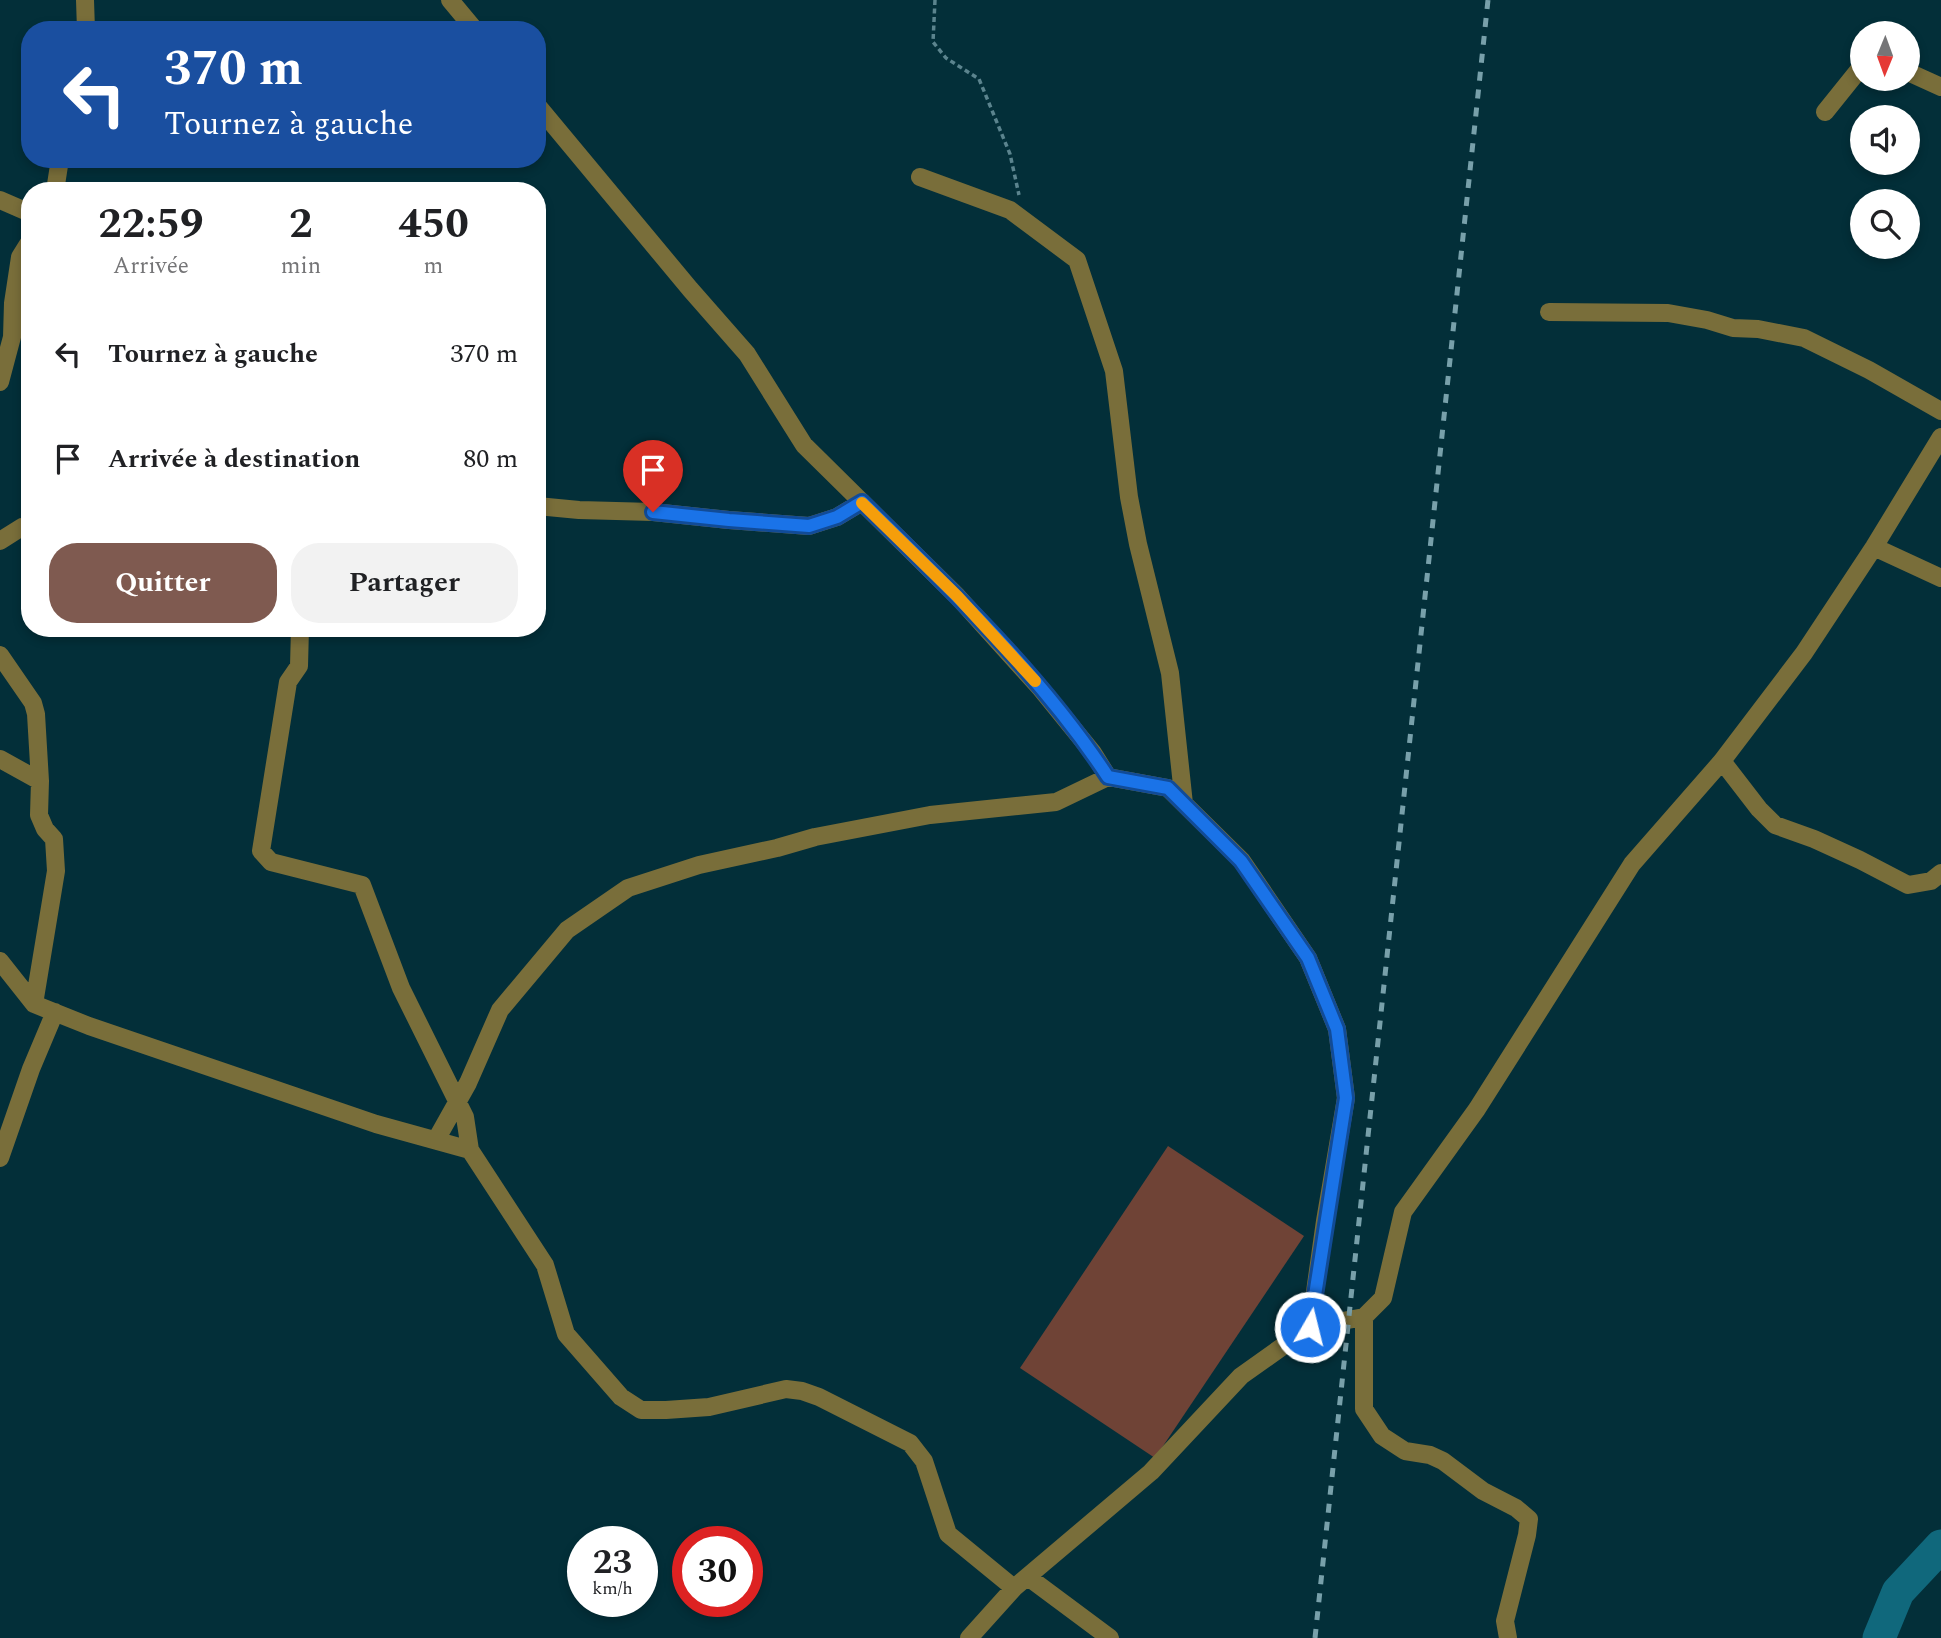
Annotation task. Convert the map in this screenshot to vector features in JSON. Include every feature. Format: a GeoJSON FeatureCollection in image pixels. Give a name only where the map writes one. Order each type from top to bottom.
{"type":"FeatureCollection","features":[{"type":"Feature","properties":{"kind":"street"},"geometry":{"type":"LineString","coordinates":[[85,0],[86,21]]}},
{"type":"Feature","properties":{"kind":"street"},"geometry":{"type":"LineString","coordinates":[[450,0],[468,21]]}},
{"type":"Feature","properties":{"kind":"street"},"geometry":{"type":"LineString","coordinates":[[1920,77],[1941,87]]}},
{"type":"Feature","properties":{"kind":"street"},"geometry":{"type":"LineString","coordinates":[[1825,112],[1850,81]]}},
{"type":"Feature","properties":{"kind":"street"},"geometry":{"type":"LineString","coordinates":[[546,116],[747,354],[804,445],[957,596],[1041,689],[1093,753],[1108,777]]}},
{"type":"Feature","properties":{"kind":"street"},"geometry":{"type":"LineString","coordinates":[[920,177],[1010,210],[1077,260],[1114,371],[1129,497],[1170,673],[1184,804]]}},
{"type":"Feature","properties":{"kind":"street"},"geometry":{"type":"LineString","coordinates":[[0,200],[21,209]]}},
{"type":"Feature","properties":{"kind":"street"},"geometry":{"type":"LineString","coordinates":[[0,382],[12,337],[13,303],[21,255]]}},
{"type":"Feature","properties":{"kind":"street"},"geometry":{"type":"LineString","coordinates":[[1549,312],[1668,313],[1733,328],[1758,329],[1804,338],[1869,370],[1941,411]]}},
{"type":"Feature","properties":{"kind":"street"},"geometry":{"type":"LineString","coordinates":[[969,1638],[1021,1583],[1151,1472],[1241,1376],[1310,1327],[1364,1317],[1383,1298],[1403,1212],[1477,1109],[1632,864],[1722,761],[1804,653],[1874,547],[1941,437]]}},
{"type":"Feature","properties":{"kind":"street"},"geometry":{"type":"LineString","coordinates":[[546,507],[653,512],[809,526],[837,517],[862,502]]}},
{"type":"Feature","properties":{"kind":"street"},"geometry":{"type":"LineString","coordinates":[[0,541],[21,528]]}},
{"type":"Feature","properties":{"kind":"street"},"geometry":{"type":"LineString","coordinates":[[1874,547],[1941,578]]}},
{"type":"Feature","properties":{"kind":"street"},"geometry":{"type":"LineString","coordinates":[[300,637],[299,666],[288,681],[261,851],[271,862],[362,885],[401,988],[466,1117],[470,1150],[545,1265],[566,1334],[621,1396],[641,1410],[709,1407],[786,1389],[819,1397],[910,1443],[925,1461],[948,1534],[1110,1638]]}},
{"type":"Feature","properties":{"kind":"street"},"geometry":{"type":"LineString","coordinates":[[0,655],[33,703],[40,781],[39,815],[45,829],[54,839],[56,871],[34,1004]]}},
{"type":"Feature","properties":{"kind":"street"},"geometry":{"type":"LineString","coordinates":[[0,759],[40,781]]}},
{"type":"Feature","properties":{"kind":"street"},"geometry":{"type":"LineString","coordinates":[[1722,761],[1759,809],[1775,825],[1814,839],[1908,885],[1931,881],[1941,873]]}},
{"type":"Feature","properties":{"kind":"street"},"geometry":{"type":"LineString","coordinates":[[436,1140],[458,1102],[500,1010],[567,930],[628,888],[699,865],[816,837],[930,815],[1056,802],[1108,777],[1168,788],[1241,861],[1308,958],[1337,1029],[1346,1098],[1310,1327]]}},
{"type":"Feature","properties":{"kind":"street"},"geometry":{"type":"LineString","coordinates":[[0,961],[34,1004],[89,1026],[363,1119],[470,1150]]}},
{"type":"Feature","properties":{"kind":"street"},"geometry":{"type":"LineString","coordinates":[[0,1158],[31,1069],[55,1012]]}},
{"type":"Feature","properties":{"kind":"street"},"geometry":{"type":"LineString","coordinates":[[1364,1317],[1364,1409],[1382,1436],[1405,1451],[1430,1455],[1443,1461],[1483,1491],[1516,1508],[1529,1519],[1505,1621],[1508,1638]]}},
{"type":"Feature","properties":{"kind":"path"},"geometry":{"type":"LineString","coordinates":[[935,0],[933,42],[946,58],[979,79],[1010,154],[1025,221]]}},
{"type":"Feature","properties":{"kind":"shaded area"},"geometry":{"type":"Polygon","coordinates":[[[1168,1146],[1304,1236],[1155,1458],[1020,1368],[1168,1146]]]}},
{"type":"Feature","properties":{"kind":"waterway"},"geometry":{"type":"LineString","coordinates":[[1879,1638],[1898,1592],[1941,1546]]}},
{"type":"Feature","properties":{"kind":"railway"},"geometry":{"type":"LineString","coordinates":[[1315,1638],[1488,0]]}},
{"type":"Feature","properties":{"kind":"slow traffic"},"geometry":{"type":"LineString","coordinates":[[862,503],[957,596],[1035,681]]}},
{"type":"Feature","properties":{"kind":"route"},"geometry":{"type":"LineString","coordinates":[[653,512],[809,526],[837,517],[862,502],[957,596],[1041,689],[1093,753],[1108,777],[1168,788],[1241,861],[1308,958],[1337,1029],[1346,1098],[1310,1327]]}}]}
